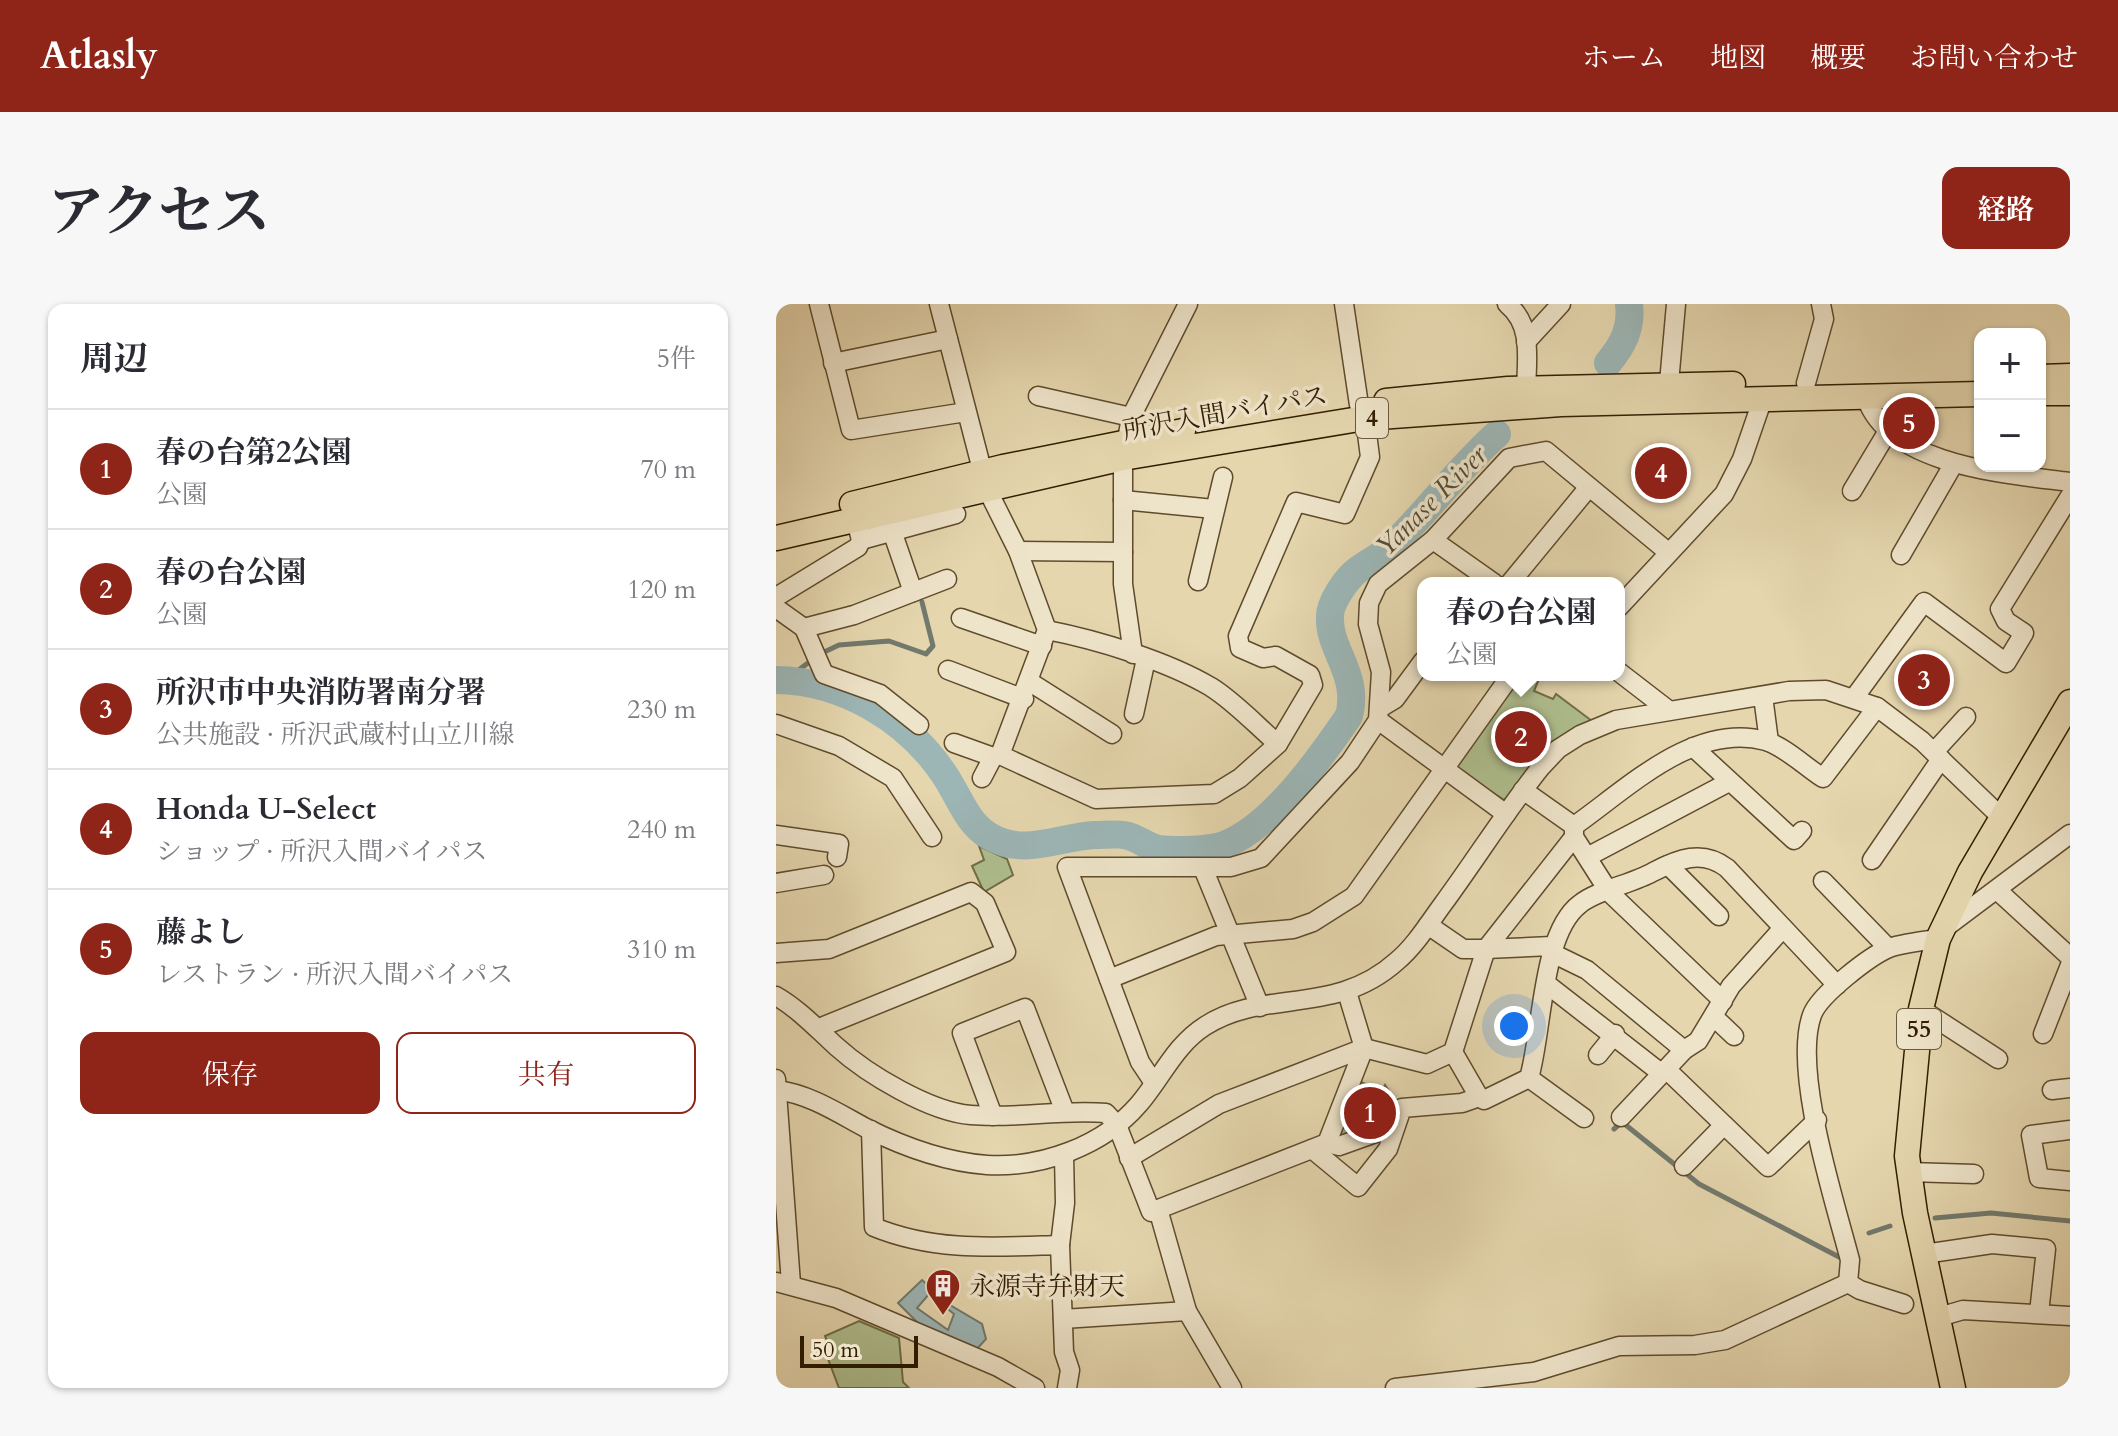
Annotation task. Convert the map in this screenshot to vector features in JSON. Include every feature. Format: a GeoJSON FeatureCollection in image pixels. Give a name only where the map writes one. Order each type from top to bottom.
{"type":"FeatureCollection","features":[{"type":"Feature","properties":{"kind":"main road"},"geometry":{"type":"LineString","coordinates":[[2046,377],[2070,376]]}},
{"type":"Feature","properties":{"kind":"main road","name":"所沢入間バイパス"},"geometry":{"type":"LineString","coordinates":[[776,538],[858,530],[985,480],[1127,438],[1362,411],[1669,383],[1974,378]]}},
{"type":"Feature","properties":{"kind":"main road"},"geometry":{"type":"LineString","coordinates":[[2046,393],[2070,393]]}},
{"type":"Feature","properties":{"kind":"main road","name":"所沢入間バイパス"},"geometry":{"type":"LineString","coordinates":[[1526,398],[1974,394]]}},
{"type":"Feature","properties":{"kind":"main road","name":"所沢入間バイパス"},"geometry":{"type":"LineString","coordinates":[[776,522],[985,480]]}},
{"type":"Feature","properties":{"kind":"main road","name":"55"},"geometry":{"type":"LineString","coordinates":[[1953,1388],[1907,1156],[1921,1009],[1940,935],[2000,816],[2070,702]]}},
{"type":"Feature","properties":{"kind":"street"},"geometry":{"type":"LineString","coordinates":[[819,304],[851,430],[966,412]]}},
{"type":"Feature","properties":{"kind":"street"},"geometry":{"type":"LineString","coordinates":[[939,304],[985,480],[1018,551],[1045,638],[1027,691],[982,778]]}},
{"type":"Feature","properties":{"kind":"street"},"geometry":{"type":"LineString","coordinates":[[1134,714],[1140,656],[1123,584],[1127,438],[1188,304]]}},
{"type":"Feature","properties":{"kind":"street"},"geometry":{"type":"LineString","coordinates":[[954,743],[996,756],[1096,799],[1214,794],[1240,778],[1278,744],[1313,685],[1310,675],[1276,656],[1263,658],[1240,648],[1238,636],[1296,502],[1345,514],[1370,457],[1344,304]]}},
{"type":"Feature","properties":{"kind":"street"},"geometry":{"type":"LineString","coordinates":[[1507,304],[1524,324],[1526,398]]}},
{"type":"Feature","properties":{"kind":"street"},"geometry":{"type":"LineString","coordinates":[[1526,342],[1561,304]]}},
{"type":"Feature","properties":{"kind":"street"},"geometry":{"type":"LineString","coordinates":[[1669,383],[1676,304]]}},
{"type":"Feature","properties":{"kind":"street"},"geometry":{"type":"LineString","coordinates":[[1806,383],[1824,319],[1821,304]]}},
{"type":"Feature","properties":{"kind":"street"},"geometry":{"type":"LineString","coordinates":[[833,363],[948,339]]}},
{"type":"Feature","properties":{"kind":"street"},"geometry":{"type":"LineString","coordinates":[[1865,394],[1874,419],[1888,431],[1953,465],[2070,482]]}},
{"type":"Feature","properties":{"kind":"street"},"geometry":{"type":"LineString","coordinates":[[1038,396],[1127,438]]}},
{"type":"Feature","properties":{"kind":"street"},"geometry":{"type":"LineString","coordinates":[[1625,600],[1668,552],[1705,518],[1724,494],[1742,459],[1763,398]]}},
{"type":"Feature","properties":{"kind":"street"},"geometry":{"type":"LineString","coordinates":[[1852,491],[1888,431]]}},
{"type":"Feature","properties":{"kind":"street"},"geometry":{"type":"LineString","coordinates":[[1379,714],[1381,672],[1368,624],[1369,603],[1378,584],[1433,540],[1509,458],[1546,451],[1668,552]]}},
{"type":"Feature","properties":{"kind":"street"},"geometry":{"type":"LineString","coordinates":[[1901,555],[1953,465]]}},
{"type":"Feature","properties":{"kind":"street"},"geometry":{"type":"LineString","coordinates":[[1198,581],[1223,477]]}},
{"type":"Feature","properties":{"kind":"street"},"geometry":{"type":"LineString","coordinates":[[1515,577],[1589,487]]}},
{"type":"Feature","properties":{"kind":"street"},"geometry":{"type":"LineString","coordinates":[[1854,698],[1924,602],[2006,663],[2024,633],[2006,621],[2000,609],[2070,496]]}},
{"type":"Feature","properties":{"kind":"street"},"geometry":{"type":"LineString","coordinates":[[1123,500],[1214,509]]}},
{"type":"Feature","properties":{"kind":"street"},"geometry":{"type":"LineString","coordinates":[[776,597],[851,552],[858,530],[892,531],[956,514]]}},
{"type":"Feature","properties":{"kind":"street"},"geometry":{"type":"LineString","coordinates":[[892,531],[913,592]]}},
{"type":"Feature","properties":{"kind":"street"},"geometry":{"type":"LineString","coordinates":[[1433,540],[1481,577]]}},
{"type":"Feature","properties":{"kind":"street"},"geometry":{"type":"LineString","coordinates":[[1018,551],[1123,552]]}},
{"type":"Feature","properties":{"kind":"street"},"geometry":{"type":"LineString","coordinates":[[804,628],[854,615],[947,579]]}},
{"type":"Feature","properties":{"kind":"street"},"geometry":{"type":"LineString","coordinates":[[776,608],[804,628],[824,674],[880,694],[919,725]]}},
{"type":"Feature","properties":{"kind":"street"},"geometry":{"type":"LineString","coordinates":[[961,618],[1045,638],[1086,637],[1140,656],[1212,688],[1278,744]]}},
{"type":"Feature","properties":{"kind":"street"},"geometry":{"type":"LineString","coordinates":[[1154,1083],[1140,1062],[1067,867],[1203,868],[1243,866],[1261,858],[1350,762],[1379,714],[1395,699],[1417,669]]}},
{"type":"Feature","properties":{"kind":"street"},"geometry":{"type":"LineString","coordinates":[[948,670],[1027,691],[1112,734]]}},
{"type":"Feature","properties":{"kind":"street"},"geometry":{"type":"LineString","coordinates":[[1625,677],[1667,709]]}},
{"type":"Feature","properties":{"kind":"street"},"geometry":{"type":"LineString","coordinates":[[1109,979],[1216,936],[1293,929],[1313,922],[1354,896],[1507,681]]}},
{"type":"Feature","properties":{"kind":"street"},"geometry":{"type":"LineString","coordinates":[[1035,1388],[836,1298],[783,1283],[777,1090],[807,1097],[871,1130],[931,1153],[988,1165],[1064,1155],[1117,1125],[1154,1083],[1172,1056],[1197,1031],[1221,1017],[1347,992],[1397,961],[1428,925],[1523,790],[1558,749],[1580,735],[1616,720],[1667,709],[1806,690],[1854,698],[1877,707],[1938,756],[2000,816]]}},
{"type":"Feature","properties":{"kind":"street"},"geometry":{"type":"LineString","coordinates":[[1763,696],[1769,742]]}},
{"type":"Feature","properties":{"kind":"street"},"geometry":{"type":"LineString","coordinates":[[1129,1158],[1219,1104],[1364,1048],[1427,1064],[1453,1052],[1486,949],[1574,832],[1693,747],[1721,741],[1769,742],[1823,778],[1877,707]]}},
{"type":"Feature","properties":{"kind":"street"},"geometry":{"type":"LineString","coordinates":[[1379,714],[1444,769],[1506,814]]}},
{"type":"Feature","properties":{"kind":"street"},"geometry":{"type":"LineString","coordinates":[[1872,860],[1966,717]]}},
{"type":"Feature","properties":{"kind":"street"},"geometry":{"type":"LineString","coordinates":[[776,724],[839,746],[893,778],[932,837]]}},
{"type":"Feature","properties":{"kind":"street"},"geometry":{"type":"LineString","coordinates":[[1693,747],[1794,840],[1802,831]]}},
{"type":"Feature","properties":{"kind":"street"},"geometry":{"type":"LineString","coordinates":[[1589,856],[1729,782]]}},
{"type":"Feature","properties":{"kind":"street"},"geometry":{"type":"LineString","coordinates":[[1523,790],[1574,832],[1609,892],[1719,1010],[1734,1036]]}},
{"type":"Feature","properties":{"kind":"street"},"geometry":{"type":"LineString","coordinates":[[1848,1283],[1850,1260],[1809,1082],[1808,1034],[1816,1007],[1837,985],[1888,948],[1940,935],[2070,834]]}},
{"type":"Feature","properties":{"kind":"street"},"geometry":{"type":"LineString","coordinates":[[776,835],[839,844],[837,857]]}},
{"type":"Feature","properties":{"kind":"street"},"geometry":{"type":"LineString","coordinates":[[1453,1052],[1479,1097],[1484,1100],[1500,1095],[1529,1078],[1548,985],[1551,949],[1567,916],[1581,902],[1687,858],[1718,861],[1837,985]]}},
{"type":"Feature","properties":{"kind":"street"},"geometry":{"type":"LineString","coordinates":[[1668,865],[1719,916]]}},
{"type":"Feature","properties":{"kind":"street"},"geometry":{"type":"LineString","coordinates":[[1203,868],[1260,1007]]}},
{"type":"Feature","properties":{"kind":"street"},"geometry":{"type":"LineString","coordinates":[[776,883],[824,875]]}},
{"type":"Feature","properties":{"kind":"street"},"geometry":{"type":"LineString","coordinates":[[1823,881],[1888,948]]}},
{"type":"Feature","properties":{"kind":"street"},"geometry":{"type":"LineString","coordinates":[[1997,890],[2070,957]]}},
{"type":"Feature","properties":{"kind":"street"},"geometry":{"type":"LineString","coordinates":[[776,953],[829,949],[971,892],[985,903],[1006,952],[819,1028]]}},
{"type":"Feature","properties":{"kind":"street"},"geometry":{"type":"LineString","coordinates":[[1428,925],[1463,949],[1551,949],[1587,970],[1684,1050]]}},
{"type":"Feature","properties":{"kind":"street"},"geometry":{"type":"LineString","coordinates":[[1621,1117],[1684,1050],[1698,1041],[1731,986],[1783,928]]}},
{"type":"Feature","properties":{"kind":"street"},"geometry":{"type":"LineString","coordinates":[[2043,1034],[2070,965]]}},
{"type":"Feature","properties":{"kind":"street"},"geometry":{"type":"LineString","coordinates":[[1548,985],[1664,1071],[1768,1167],[1817,1120]]}},
{"type":"Feature","properties":{"kind":"street"},"geometry":{"type":"LineString","coordinates":[[1319,1146],[1364,1048],[1347,992]]}},
{"type":"Feature","properties":{"kind":"street"},"geometry":{"type":"LineString","coordinates":[[776,996],[819,1028],[852,1059],[911,1094],[952,1112],[993,1116],[1106,1113],[1117,1125],[1151,1212],[1319,1146],[1339,1146],[1395,1126]]}},
{"type":"Feature","properties":{"kind":"street"},"geometry":{"type":"LineString","coordinates":[[993,1116],[962,1033],[1025,1008],[1065,1112]]}},
{"type":"Feature","properties":{"kind":"street"},"geometry":{"type":"LineString","coordinates":[[1921,1009],[1998,1059]]}},
{"type":"Feature","properties":{"kind":"street"},"geometry":{"type":"LineString","coordinates":[[1598,1055],[1615,1034]]}},
{"type":"Feature","properties":{"kind":"street"},"geometry":{"type":"LineString","coordinates":[[1529,1078],[1584,1118]]}},
{"type":"Feature","properties":{"kind":"street"},"geometry":{"type":"LineString","coordinates":[[1319,1146],[1358,1187],[1388,1149],[1402,1108],[1462,1103],[1479,1097]]}},
{"type":"Feature","properties":{"kind":"street"},"geometry":{"type":"LineString","coordinates":[[1684,1166],[1724,1125]]}},
{"type":"Feature","properties":{"kind":"street"},"geometry":{"type":"LineString","coordinates":[[871,1130],[874,1227],[933,1245],[973,1248],[1060,1245]]}},
{"type":"Feature","properties":{"kind":"street"},"geometry":{"type":"LineString","coordinates":[[2070,1130],[2031,1135],[2039,1178],[2070,1181]]}},
{"type":"Feature","properties":{"kind":"street"},"geometry":{"type":"LineString","coordinates":[[1064,1155],[1065,1203],[1060,1245],[1064,1352],[1070,1370],[1067,1388]]}},
{"type":"Feature","properties":{"kind":"street"},"geometry":{"type":"LineString","coordinates":[[1909,1172],[1974,1174]]}},
{"type":"Feature","properties":{"kind":"street"},"geometry":{"type":"LineString","coordinates":[[1158,1209],[1187,1311],[1232,1388]]}},
{"type":"Feature","properties":{"kind":"street"},"geometry":{"type":"LineString","coordinates":[[1924,1254],[1992,1244],[2046,1249],[2039,1313]]}},
{"type":"Feature","properties":{"kind":"street"},"geometry":{"type":"LineString","coordinates":[[1395,1388],[1534,1372],[1619,1346],[1695,1345],[1725,1340],[1848,1283],[1904,1304]]}},
{"type":"Feature","properties":{"kind":"street"},"geometry":{"type":"LineString","coordinates":[[1939,1317],[1963,1310],[2070,1316]]}},
{"type":"Feature","properties":{"kind":"street"},"geometry":{"type":"LineString","coordinates":[[1063,1319],[1187,1311]]}},
{"type":"Feature","properties":{"kind":"green space"},"geometry":{"type":"Polygon","coordinates":[[[1517,681],[1538,681],[1534,691],[1553,699],[1556,694],[1592,721],[1504,800],[1456,769],[1457,763],[1517,681]]]}},
{"type":"Feature","properties":{"kind":"green space"},"geometry":{"type":"Polygon","coordinates":[[[979,846],[1007,859],[1013,875],[984,892],[972,866],[984,860],[979,846]]]}},
{"type":"Feature","properties":{"kind":"green space"},"geometry":{"type":"Polygon","coordinates":[[[1361,1082],[1382,1091],[1385,1085],[1398,1104],[1387,1123],[1336,1141],[1361,1082]]]}},
{"type":"Feature","properties":{"kind":"green space"},"geometry":{"type":"Polygon","coordinates":[[[859,1321],[899,1338],[903,1382],[909,1388],[839,1388],[828,1359],[834,1356],[825,1336],[859,1321]]]}},
{"type":"Feature","properties":{"kind":"water"},"geometry":{"type":"Polygon","coordinates":[[[922,1280],[950,1305],[982,1324],[986,1339],[976,1350],[918,1323],[898,1303],[922,1280]],[[929,1294],[917,1308],[948,1330],[954,1314],[929,1294]]]}},
{"type":"Feature","properties":{"kind":"waterway","name":"Yanase River"},"geometry":{"type":"LineString","coordinates":[[1608,363],[1625,336],[1629,304]]}},
{"type":"Feature","properties":{"kind":"waterway","name":"Yanase River"},"geometry":{"type":"LineString","coordinates":[[776,680],[825,687],[849,696],[892,720],[929,754],[974,824],[1002,842],[1028,845],[1116,834],[1158,849],[1191,850],[1224,845],[1242,836],[1277,807],[1310,770],[1349,716],[1350,687],[1334,640],[1330,616],[1342,588],[1353,574],[1393,545],[1497,434]]}},
{"type":"Feature","properties":{"kind":"waterway"},"geometry":{"type":"LineString","coordinates":[[820,654],[839,645],[889,641],[926,654],[933,646],[922,602]]}},
{"type":"Feature","properties":{"kind":"waterway"},"geometry":{"type":"LineString","coordinates":[[785,680],[812,660]]}},
{"type":"Feature","properties":{"kind":"waterway"},"geometry":{"type":"LineString","coordinates":[[1614,1129],[1622,1122],[1699,1184],[1841,1258]]}},
{"type":"Feature","properties":{"kind":"waterway"},"geometry":{"type":"LineString","coordinates":[[1935,1218],[1991,1213],[2070,1221]]}},
{"type":"Feature","properties":{"kind":"waterway"},"geometry":{"type":"LineString","coordinates":[[1869,1233],[1890,1226]]}},
{"type":"Feature","properties":{"kind":"place","name":"藤よし"},"geometry":{"type":"Point","coordinates":[1909,423]}},
{"type":"Feature","properties":{"kind":"place","name":"Honda U-Select"},"geometry":{"type":"Point","coordinates":[1661,473]}},
{"type":"Feature","properties":{"kind":"place","name":"所沢市中央消防署南分署"},"geometry":{"type":"Point","coordinates":[1924,680]}},
{"type":"Feature","properties":{"kind":"place","name":"春の台公園"},"geometry":{"type":"Point","coordinates":[1521,737]}},
{"type":"Feature","properties":{"kind":"place","name":"春の台第2公園"},"geometry":{"type":"Point","coordinates":[1370,1113]}},
{"type":"Feature","properties":{"kind":"place","name":"永源寺弁財天"},"geometry":{"type":"Point","coordinates":[943,1317]}}]}
